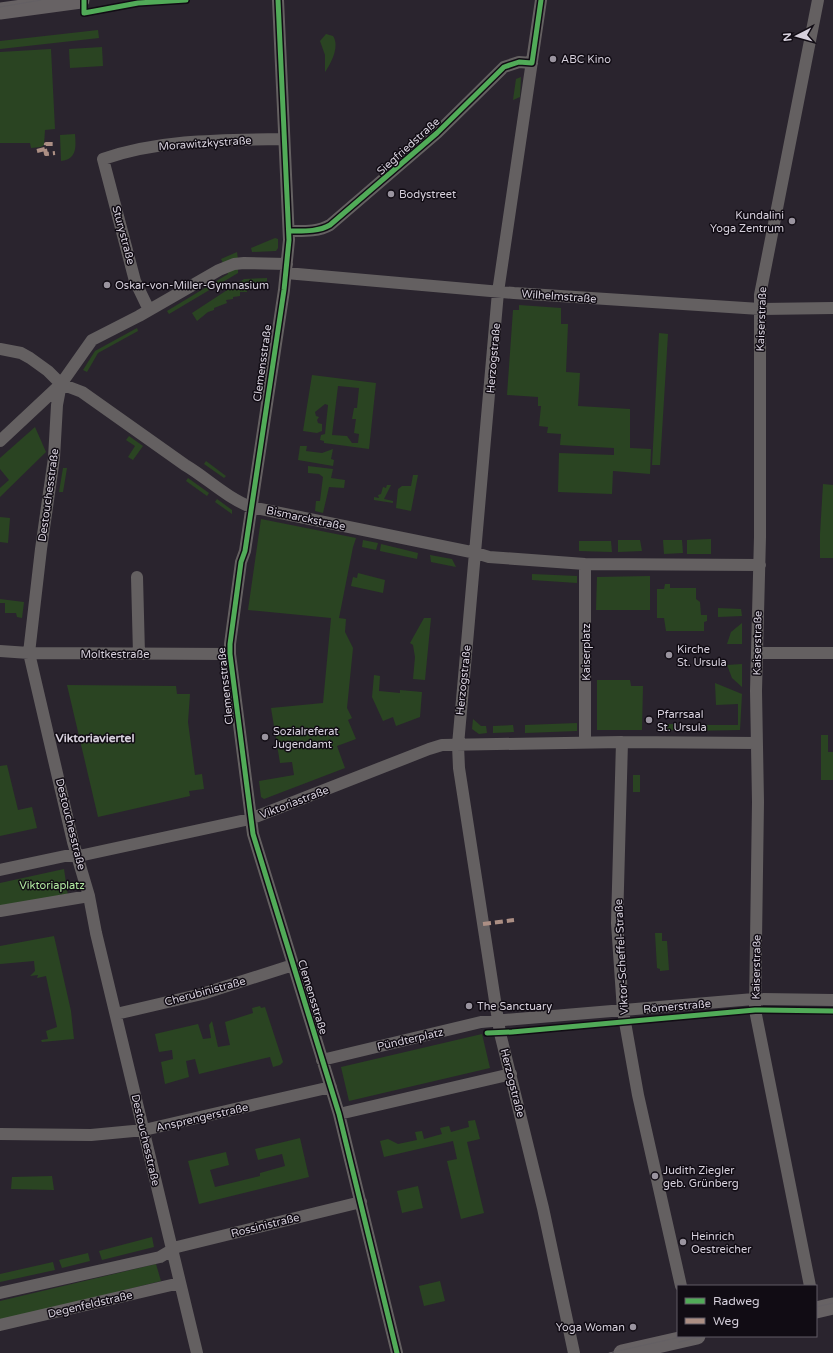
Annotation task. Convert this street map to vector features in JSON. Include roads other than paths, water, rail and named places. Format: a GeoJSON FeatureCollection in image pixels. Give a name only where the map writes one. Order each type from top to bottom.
{"type":"FeatureCollection","features":[{"type":"Feature","properties":{"kind":"main road"},"geometry":{"type":"LineString","coordinates":[[0,11],[81,0]]}},
{"type":"Feature","properties":{"kind":"main road"},"geometry":{"type":"LineString","coordinates":[[817,1310],[833,1306]]}},
{"type":"Feature","properties":{"kind":"main road"},"geometry":{"type":"LineString","coordinates":[[622,1353],[690,1337]]}},
{"type":"Feature","properties":{"kind":"street","name":"Clemensstraße"},"geometry":{"type":"LineString","coordinates":[[278,0],[289,231],[286,268],[245,551],[241,562],[230,654],[253,834],[339,1114],[397,1353]]}},
{"type":"Feature","properties":{"kind":"street","name":"Herzogstraße"},"geometry":{"type":"LineString","coordinates":[[541,0],[498,292],[458,746],[459,768],[498,1020],[572,1334],[574,1353]]}},
{"type":"Feature","properties":{"kind":"street","name":"Kaiserstraße"},"geometry":{"type":"LineString","coordinates":[[810,1285],[754,999],[758,834],[757,653],[760,565],[760,295],[818,0]]}},
{"type":"Feature","properties":{"kind":"street","name":"Siegfriedstraße"},"geometry":{"type":"LineString","coordinates":[[289,231],[314,231],[323,229],[330,225],[437,133],[504,67],[519,62],[532,63]]}},
{"type":"Feature","properties":{"kind":"street","name":"Morawitzkystraße"},"geometry":{"type":"LineString","coordinates":[[104,159],[129,150],[178,143],[284,139]]}},
{"type":"Feature","properties":{"kind":"street","name":"Sturystraße"},"geometry":{"type":"LineString","coordinates":[[104,159],[135,281],[149,310]]}},
{"type":"Feature","properties":{"kind":"street"},"geometry":{"type":"LineString","coordinates":[[0,441],[61,384],[92,340],[149,310],[219,270],[234,264],[286,268]]}},
{"type":"Feature","properties":{"kind":"street","name":"Wilhelmstraße"},"geometry":{"type":"LineString","coordinates":[[286,268],[498,292],[760,309],[833,308]]}},
{"type":"Feature","properties":{"kind":"street"},"geometry":{"type":"LineString","coordinates":[[0,349],[21,352],[48,371],[61,384]]}},
{"type":"Feature","properties":{"kind":"street","name":"Bismarckstraße"},"geometry":{"type":"LineString","coordinates":[[61,384],[82,392],[185,465],[195,470],[241,504],[489,557],[585,564]]}},
{"type":"Feature","properties":{"kind":"street","name":"Destouchesstraße"},"geometry":{"type":"LineString","coordinates":[[61,384],[57,405],[54,458],[36,585],[30,653],[74,846],[89,896],[171,1250],[197,1353]]}},
{"type":"Feature","properties":{"kind":"street"},"geometry":{"type":"LineString","coordinates":[[585,564],[760,565]]}},
{"type":"Feature","properties":{"kind":"street","name":"Kaiserplatz"},"geometry":{"type":"LineString","coordinates":[[585,564],[585,743]]}},
{"type":"Feature","properties":{"kind":"street"},"geometry":{"type":"LineString","coordinates":[[138,577],[139,654]]}},
{"type":"Feature","properties":{"kind":"street","name":"Moltkestraße"},"geometry":{"type":"LineString","coordinates":[[0,651],[30,653],[230,654]]}},
{"type":"Feature","properties":{"kind":"street"},"geometry":{"type":"LineString","coordinates":[[757,653],[833,653]]}},
{"type":"Feature","properties":{"kind":"street","name":"Viktor-Scheffel-Straße"},"geometry":{"type":"LineString","coordinates":[[622,742],[617,923],[623,1011],[638,1095],[681,1285]]}},
{"type":"Feature","properties":{"kind":"street"},"geometry":{"type":"LineString","coordinates":[[585,743],[757,743]]}},
{"type":"Feature","properties":{"kind":"street","name":"Viktoriastraße"},"geometry":{"type":"LineString","coordinates":[[0,870],[65,856],[78,856],[250,819],[429,749],[442,746],[585,743]]}},
{"type":"Feature","properties":{"kind":"street"},"geometry":{"type":"LineString","coordinates":[[0,911],[89,896]]}},
{"type":"Feature","properties":{"kind":"street","name":"Cherubinistraße"},"geometry":{"type":"LineString","coordinates":[[116,1014],[202,994],[293,965]]}},
{"type":"Feature","properties":{"kind":"street","name":"Römerstraße"},"geometry":{"type":"LineString","coordinates":[[498,1020],[623,1011],[754,999],[833,1000]]}},
{"type":"Feature","properties":{"kind":"street","name":"Pündterplatz"},"geometry":{"type":"LineString","coordinates":[[322,1060],[445,1030],[498,1020]]}},
{"type":"Feature","properties":{"kind":"street"},"geometry":{"type":"LineString","coordinates":[[339,1114],[511,1074]]}},
{"type":"Feature","properties":{"kind":"street","name":"Ansprengerstraße"},"geometry":{"type":"LineString","coordinates":[[0,1134],[91,1135],[144,1130],[331,1087]]}},
{"type":"Feature","properties":{"kind":"street","name":"Rossinistraße"},"geometry":{"type":"LineString","coordinates":[[171,1250],[184,1245],[361,1202]]}},
{"type":"Feature","properties":{"kind":"street"},"geometry":{"type":"LineString","coordinates":[[0,1293],[160,1257],[171,1250]]}},
{"type":"Feature","properties":{"kind":"street","name":"Degenfeldstraße"},"geometry":{"type":"LineString","coordinates":[[0,1325],[180,1283]]}},
{"type":"Feature","properties":{"kind":"tram line"},"geometry":{"type":"LineString","coordinates":[[0,7],[41,0]]}},
{"type":"Feature","properties":{"kind":"tram line"},"geometry":{"type":"LineString","coordinates":[[817,1307],[833,1303]]}},
{"type":"Feature","properties":{"kind":"tram line"},"geometry":{"type":"LineString","coordinates":[[609,1353],[681,1337]]}},
{"type":"Feature","properties":{"kind":"tram line"},"geometry":{"type":"LineString","coordinates":[[679,1342],[699,1337]]}},
{"type":"Feature","properties":{"kind":"place","name":"ABC Kino"},"geometry":{"type":"Point","coordinates":[553,59]}},
{"type":"Feature","properties":{"kind":"place","name":"Bodystreet"},"geometry":{"type":"Point","coordinates":[391,194]}},
{"type":"Feature","properties":{"kind":"place","name":"Kundalini Yoga Zentrum"},"geometry":{"type":"Point","coordinates":[792,221]}},
{"type":"Feature","properties":{"kind":"place","name":"Oskar-von-Miller-Gymnasium"},"geometry":{"type":"Point","coordinates":[107,285]}},
{"type":"Feature","properties":{"kind":"place","name":"Kirche St. Ursula"},"geometry":{"type":"Point","coordinates":[669,655]}},
{"type":"Feature","properties":{"kind":"place","name":"Pfarrsaal St. Ursula"},"geometry":{"type":"Point","coordinates":[649,720]}},
{"type":"Feature","properties":{"kind":"place","name":"Sozialreferat Jugendamt"},"geometry":{"type":"Point","coordinates":[265,737]}},
{"type":"Feature","properties":{"kind":"place","name":"The Sanctuary"},"geometry":{"type":"Point","coordinates":[469,1006]}},
{"type":"Feature","properties":{"kind":"place","name":"Judith Ziegler geb. Grünberg"},"geometry":{"type":"Point","coordinates":[655,1176]}},
{"type":"Feature","properties":{"kind":"place","name":"Heinrich Oestreicher"},"geometry":{"type":"Point","coordinates":[683,1242]}},
{"type":"Feature","properties":{"kind":"place","name":"Yoga Woman"},"geometry":{"type":"Point","coordinates":[633,1327]}},
{"type":"Feature","properties":{"kind":"district","name":"Viktoriaviertel"},"geometry":{"type":"Point","coordinates":[95,738]}},
{"type":"Feature","properties":{"kind":"park label","name":"Viktoriaplatz"},"geometry":{"type":"Point","coordinates":[52,885]}}]}
